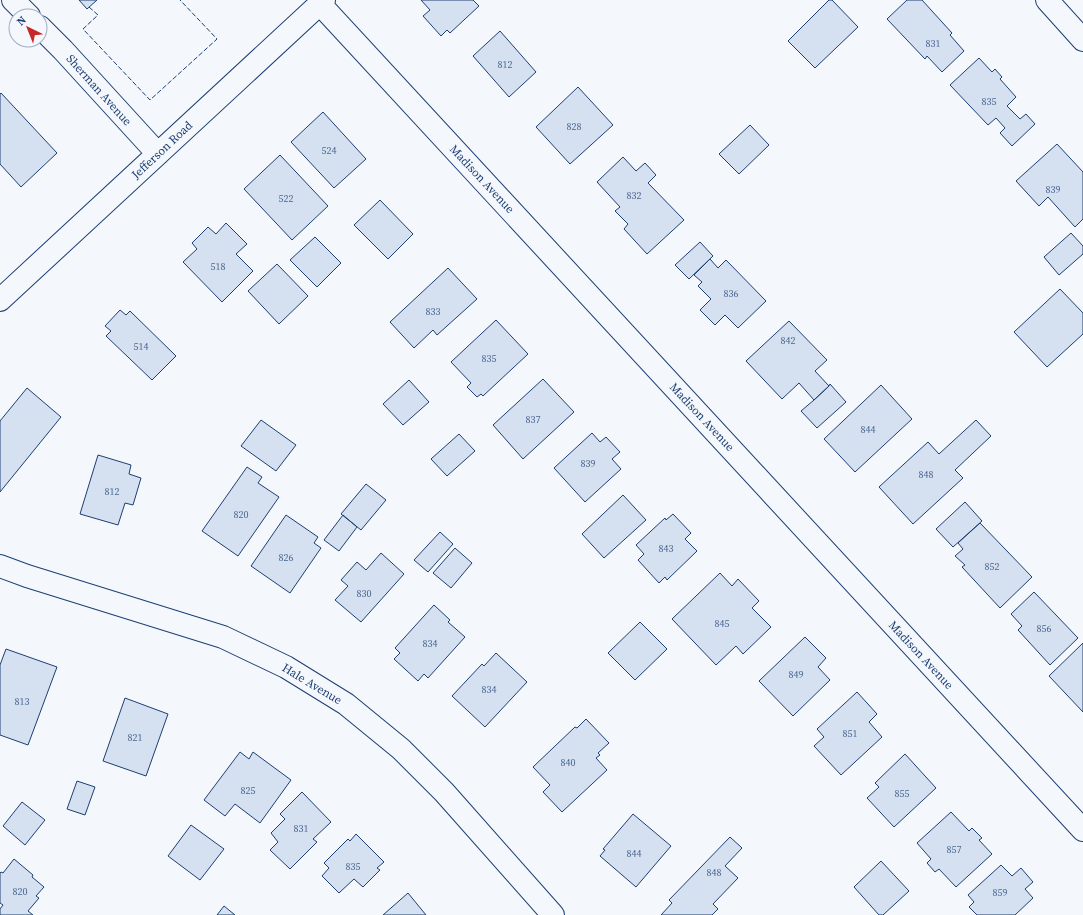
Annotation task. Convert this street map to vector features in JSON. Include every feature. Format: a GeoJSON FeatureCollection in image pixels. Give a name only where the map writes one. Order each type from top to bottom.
{"type":"FeatureCollection","features":[{"type":"Feature","properties":{"kind":"street"},"geometry":{"type":"LineString","coordinates":[[13,0],[21,8]]}},
{"type":"Feature","properties":{"kind":"street"},"geometry":{"type":"LineString","coordinates":[[1046,0],[1083,40]]}},
{"type":"Feature","properties":{"kind":"street","name":"Jefferson Road"},"geometry":{"type":"LineString","coordinates":[[0,300],[322,2]]}},
{"type":"Feature","properties":{"kind":"street","name":"Madison Avenue"},"geometry":{"type":"LineString","coordinates":[[322,2],[1083,829]]}},
{"type":"Feature","properties":{"kind":"street","name":"Sherman Avenue"},"geometry":{"type":"LineString","coordinates":[[48,35],[158,154]]}},
{"type":"Feature","properties":{"kind":"street","name":"Hale Avenue"},"geometry":{"type":"LineString","coordinates":[[0,566],[223,637],[286,667],[346,704],[401,749],[444,792],[553,915]]}},
{"type":"Feature","properties":{"kind":"building"},"geometry":{"type":"Polygon","coordinates":[[[79,0],[97,0],[87,9],[79,0]]]}},
{"type":"Feature","properties":{"kind":"building"},"geometry":{"type":"Polygon","coordinates":[[[421,0],[473,0],[479,6],[450,33],[447,30],[441,36],[423,16],[430,10],[421,0]]]}},
{"type":"Feature","properties":{"kind":"building"},"geometry":{"type":"Polygon","coordinates":[[[829,0],[832,0],[858,27],[815,68],[788,41],[829,0]]]}},
{"type":"Feature","properties":{"kind":"building"},"geometry":{"type":"Polygon","coordinates":[[[907,0],[922,0],[952,33],[950,35],[964,51],[942,72],[927,56],[925,59],[887,19],[907,0]]]}},
{"type":"Feature","properties":{"kind":"building"},"geometry":{"type":"Polygon","coordinates":[[[500,31],[536,72],[509,97],[473,56],[500,31]]]}},
{"type":"Feature","properties":{"kind":"building"},"geometry":{"type":"Polygon","coordinates":[[[979,58],[992,72],[995,69],[1002,77],[1000,79],[1016,97],[1007,106],[1020,119],[1026,114],[1035,124],[1012,146],[1000,133],[1005,128],[996,118],[988,125],[950,85],[979,58]]]}},
{"type":"Feature","properties":{"kind":"building"},"geometry":{"type":"Polygon","coordinates":[[[578,87],[613,125],[570,164],[536,127],[578,87]]]}},
{"type":"Feature","properties":{"kind":"building"},"geometry":{"type":"Polygon","coordinates":[[[1,93],[57,153],[21,187],[0,164],[1,93]]]}},
{"type":"Feature","properties":{"kind":"building"},"geometry":{"type":"Polygon","coordinates":[[[323,112],[366,159],[334,188],[291,142],[323,112]]]}},
{"type":"Feature","properties":{"kind":"building"},"geometry":{"type":"Polygon","coordinates":[[[750,125],[769,145],[739,174],[719,154],[750,125]]]}},
{"type":"Feature","properties":{"kind":"building"},"geometry":{"type":"Polygon","coordinates":[[[1057,144],[1083,172],[1083,219],[1075,227],[1048,197],[1039,206],[1016,181],[1057,144]]]}},
{"type":"Feature","properties":{"kind":"building"},"geometry":{"type":"Polygon","coordinates":[[[280,155],[328,206],[292,240],[244,189],[280,155]]]}},
{"type":"Feature","properties":{"kind":"building"},"geometry":{"type":"Polygon","coordinates":[[[623,157],[636,171],[645,163],[656,175],[648,183],[684,220],[647,254],[624,229],[628,224],[615,211],[620,207],[597,182],[623,157]]]}},
{"type":"Feature","properties":{"kind":"building"},"geometry":{"type":"Polygon","coordinates":[[[380,200],[413,234],[388,259],[354,225],[380,200]]]}},
{"type":"Feature","properties":{"kind":"building"},"geometry":{"type":"Polygon","coordinates":[[[226,223],[247,244],[236,254],[253,271],[222,302],[183,262],[197,249],[192,243],[208,227],[216,234],[226,223]]]}},
{"type":"Feature","properties":{"kind":"building"},"geometry":{"type":"Polygon","coordinates":[[[1071,233],[1083,246],[1083,254],[1059,275],[1044,257],[1071,233]]]}},
{"type":"Feature","properties":{"kind":"building"},"geometry":{"type":"Polygon","coordinates":[[[315,237],[341,263],[317,287],[290,260],[315,237]]]}},
{"type":"Feature","properties":{"kind":"building"},"geometry":{"type":"Polygon","coordinates":[[[700,242],[713,256],[689,279],[675,265],[700,242]]]}},
{"type":"Feature","properties":{"kind":"building"},"geometry":{"type":"Polygon","coordinates":[[[710,259],[718,268],[726,260],[766,301],[738,328],[725,315],[715,325],[700,310],[711,299],[698,286],[702,282],[694,275],[710,259]]]}},
{"type":"Feature","properties":{"kind":"building"},"geometry":{"type":"Polygon","coordinates":[[[277,264],[308,296],[279,324],[248,291],[277,264]]]}},
{"type":"Feature","properties":{"kind":"building"},"geometry":{"type":"Polygon","coordinates":[[[448,268],[477,299],[437,335],[433,330],[414,348],[390,322],[448,268]]]}},
{"type":"Feature","properties":{"kind":"building"},"geometry":{"type":"Polygon","coordinates":[[[1060,289],[1083,313],[1083,334],[1047,367],[1014,332],[1060,289]]]}},
{"type":"Feature","properties":{"kind":"building"},"geometry":{"type":"Polygon","coordinates":[[[120,310],[126,315],[130,311],[176,356],[152,380],[106,336],[111,331],[105,326],[120,310]]]}},
{"type":"Feature","properties":{"kind":"building"},"geometry":{"type":"Polygon","coordinates":[[[496,320],[528,354],[483,396],[481,394],[477,397],[467,387],[471,383],[451,362],[496,320]]]}},
{"type":"Feature","properties":{"kind":"building"},"geometry":{"type":"Polygon","coordinates":[[[789,321],[827,360],[815,371],[829,386],[814,400],[799,383],[782,399],[746,361],[789,321]]]}},
{"type":"Feature","properties":{"kind":"building"},"geometry":{"type":"Polygon","coordinates":[[[543,379],[574,412],[523,459],[493,425],[543,379]]]}},
{"type":"Feature","properties":{"kind":"building"},"geometry":{"type":"Polygon","coordinates":[[[409,380],[429,402],[403,425],[383,404],[409,380]]]}},
{"type":"Feature","properties":{"kind":"building"},"geometry":{"type":"Polygon","coordinates":[[[830,384],[846,402],[817,428],[801,411],[830,384]]]}},
{"type":"Feature","properties":{"kind":"building"},"geometry":{"type":"Polygon","coordinates":[[[881,385],[912,419],[855,472],[824,439],[881,385]]]}},
{"type":"Feature","properties":{"kind":"building"},"geometry":{"type":"Polygon","coordinates":[[[27,388],[61,417],[0,492],[0,421],[27,388]]]}},
{"type":"Feature","properties":{"kind":"building"},"geometry":{"type":"Polygon","coordinates":[[[261,420],[296,445],[276,471],[241,446],[261,420]]]}},
{"type":"Feature","properties":{"kind":"building"},"geometry":{"type":"Polygon","coordinates":[[[976,420],[991,436],[955,470],[963,478],[913,524],[879,487],[928,442],[939,454],[976,420]]]}},
{"type":"Feature","properties":{"kind":"building"},"geometry":{"type":"Polygon","coordinates":[[[592,433],[600,442],[606,437],[620,452],[612,459],[621,469],[585,502],[554,468],[592,433]]]}},
{"type":"Feature","properties":{"kind":"building"},"geometry":{"type":"Polygon","coordinates":[[[459,434],[475,451],[447,476],[431,459],[459,434]]]}},
{"type":"Feature","properties":{"kind":"building"},"geometry":{"type":"Polygon","coordinates":[[[98,455],[131,465],[129,474],[141,478],[133,505],[125,503],[118,525],[80,514],[98,455]]]}},
{"type":"Feature","properties":{"kind":"building"},"geometry":{"type":"Polygon","coordinates":[[[247,467],[262,477],[258,483],[279,497],[238,556],[202,531],[247,467]]]}},
{"type":"Feature","properties":{"kind":"building"},"geometry":{"type":"Polygon","coordinates":[[[366,484],[386,500],[361,530],[341,514],[366,484]]]}},
{"type":"Feature","properties":{"kind":"building"},"geometry":{"type":"Polygon","coordinates":[[[623,495],[646,520],[604,558],[582,534],[623,495]]]}},
{"type":"Feature","properties":{"kind":"building"},"geometry":{"type":"Polygon","coordinates":[[[965,502],[982,521],[953,547],[936,529],[965,502]]]}},
{"type":"Feature","properties":{"kind":"building"},"geometry":{"type":"Polygon","coordinates":[[[673,514],[691,533],[685,539],[697,551],[667,580],[665,577],[659,583],[638,560],[644,554],[636,545],[665,518],[666,520],[673,514]]]}},
{"type":"Feature","properties":{"kind":"building"},"geometry":{"type":"Polygon","coordinates":[[[286,515],[318,537],[314,543],[321,548],[290,593],[251,566],[286,515]]]}},
{"type":"Feature","properties":{"kind":"building"},"geometry":{"type":"Polygon","coordinates":[[[343,515],[357,527],[339,551],[324,540],[343,515]]]}},
{"type":"Feature","properties":{"kind":"building"},"geometry":{"type":"Polygon","coordinates":[[[980,523],[1032,577],[1000,608],[962,567],[965,565],[955,556],[963,549],[958,543],[980,523]]]}},
{"type":"Feature","properties":{"kind":"building"},"geometry":{"type":"Polygon","coordinates":[[[440,532],[453,544],[428,572],[414,560],[440,532]]]}},
{"type":"Feature","properties":{"kind":"building"},"geometry":{"type":"Polygon","coordinates":[[[455,548],[472,563],[451,588],[433,573],[455,548]]]}},
{"type":"Feature","properties":{"kind":"building"},"geometry":{"type":"Polygon","coordinates":[[[381,553],[404,574],[361,622],[335,600],[348,586],[341,580],[357,562],[366,570],[381,553]]]}},
{"type":"Feature","properties":{"kind":"building"},"geometry":{"type":"Polygon","coordinates":[[[720,573],[732,586],[738,579],[759,601],[752,608],[771,627],[743,654],[736,646],[716,665],[672,619],[720,573]]]}},
{"type":"Feature","properties":{"kind":"building"},"geometry":{"type":"Polygon","coordinates":[[[1034,592],[1078,638],[1050,665],[1018,630],[1022,626],[1011,614],[1034,592]]]}},
{"type":"Feature","properties":{"kind":"building"},"geometry":{"type":"Polygon","coordinates":[[[434,605],[450,620],[448,622],[465,637],[428,678],[424,674],[418,681],[394,659],[400,653],[395,648],[434,605]]]}},
{"type":"Feature","properties":{"kind":"building"},"geometry":{"type":"Polygon","coordinates":[[[640,622],[667,649],[635,680],[608,653],[640,622]]]}},
{"type":"Feature","properties":{"kind":"building"},"geometry":{"type":"Polygon","coordinates":[[[805,637],[826,658],[818,667],[830,680],[793,716],[759,681],[805,637]]]}},
{"type":"Feature","properties":{"kind":"building"},"geometry":{"type":"Polygon","coordinates":[[[1083,643],[1083,712],[1049,676],[1083,643]]]}},
{"type":"Feature","properties":{"kind":"building"},"geometry":{"type":"Polygon","coordinates":[[[6,649],[57,667],[28,745],[0,735],[0,665],[6,649]]]}},
{"type":"Feature","properties":{"kind":"building"},"geometry":{"type":"Polygon","coordinates":[[[496,653],[527,682],[485,727],[452,696],[482,664],[484,666],[496,653]]]}},
{"type":"Feature","properties":{"kind":"building"},"geometry":{"type":"Polygon","coordinates":[[[857,692],[877,714],[869,722],[882,737],[841,775],[814,746],[824,737],[817,729],[857,692]]]}},
{"type":"Feature","properties":{"kind":"building"},"geometry":{"type":"Polygon","coordinates":[[[125,698],[168,714],[146,776],[103,761],[125,698]]]}},
{"type":"Feature","properties":{"kind":"building"},"geometry":{"type":"Polygon","coordinates":[[[586,719],[609,743],[598,753],[600,755],[596,758],[607,770],[562,812],[543,792],[550,785],[533,767],[575,727],[577,728],[586,719]]]}},
{"type":"Feature","properties":{"kind":"building"},"geometry":{"type":"Polygon","coordinates":[[[240,752],[249,759],[253,752],[291,780],[260,823],[235,804],[225,816],[204,800],[240,752]]]}},
{"type":"Feature","properties":{"kind":"building"},"geometry":{"type":"Polygon","coordinates":[[[905,754],[936,788],[894,827],[867,798],[879,787],[875,783],[905,754]]]}},
{"type":"Feature","properties":{"kind":"building"},"geometry":{"type":"Polygon","coordinates":[[[77,781],[95,787],[85,815],[67,809],[77,781]]]}},
{"type":"Feature","properties":{"kind":"building"},"geometry":{"type":"Polygon","coordinates":[[[302,792],[331,822],[313,839],[317,842],[290,869],[270,850],[278,842],[271,833],[285,819],[280,814],[302,792]]]}},
{"type":"Feature","properties":{"kind":"building"},"geometry":{"type":"Polygon","coordinates":[[[22,802],[45,820],[25,845],[3,826],[22,802]]]}},
{"type":"Feature","properties":{"kind":"building"},"geometry":{"type":"Polygon","coordinates":[[[951,812],[969,831],[972,828],[982,838],[979,840],[992,854],[956,887],[939,869],[935,872],[927,863],[931,859],[917,843],[951,812]]]}},
{"type":"Feature","properties":{"kind":"building"},"geometry":{"type":"Polygon","coordinates":[[[633,814],[671,846],[636,887],[600,856],[605,850],[603,849],[633,814]]]}},
{"type":"Feature","properties":{"kind":"building"},"geometry":{"type":"Polygon","coordinates":[[[191,825],[224,849],[200,880],[168,856],[191,825]]]}},
{"type":"Feature","properties":{"kind":"building"},"geometry":{"type":"Polygon","coordinates":[[[356,834],[384,862],[377,868],[380,870],[363,887],[354,879],[339,893],[322,876],[329,868],[324,863],[348,839],[350,841],[356,834]]]}},
{"type":"Feature","properties":{"kind":"building"},"geometry":{"type":"Polygon","coordinates":[[[730,837],[742,848],[725,866],[738,878],[713,904],[718,909],[712,915],[661,915],[672,903],[669,900],[730,837]]]}},
{"type":"Feature","properties":{"kind":"building"},"geometry":{"type":"Polygon","coordinates":[[[14,859],[33,875],[32,877],[44,887],[36,896],[39,898],[28,911],[33,915],[0,915],[0,909],[3,905],[0,903],[0,873],[3,873],[14,859]]]}},
{"type":"Feature","properties":{"kind":"building"},"geometry":{"type":"Polygon","coordinates":[[[881,861],[909,891],[883,915],[879,915],[854,887],[881,861]]]}},
{"type":"Feature","properties":{"kind":"building"},"geometry":{"type":"Polygon","coordinates":[[[1001,865],[1012,876],[1021,868],[1033,882],[1025,889],[1033,898],[1015,915],[977,915],[969,907],[974,902],[968,895],[1001,865]]]}},
{"type":"Feature","properties":{"kind":"building"},"geometry":{"type":"Polygon","coordinates":[[[408,893],[426,915],[383,915],[408,893]]]}},
{"type":"Feature","properties":{"kind":"building"},"geometry":{"type":"Polygon","coordinates":[[[224,906],[235,915],[217,915],[224,906]]]}},
{"type":"Feature","properties":{"kind":"fence"},"geometry":{"type":"LineString","coordinates":[[89,7],[98,15],[83,29],[150,100],[217,39],[180,0]]}}]}
